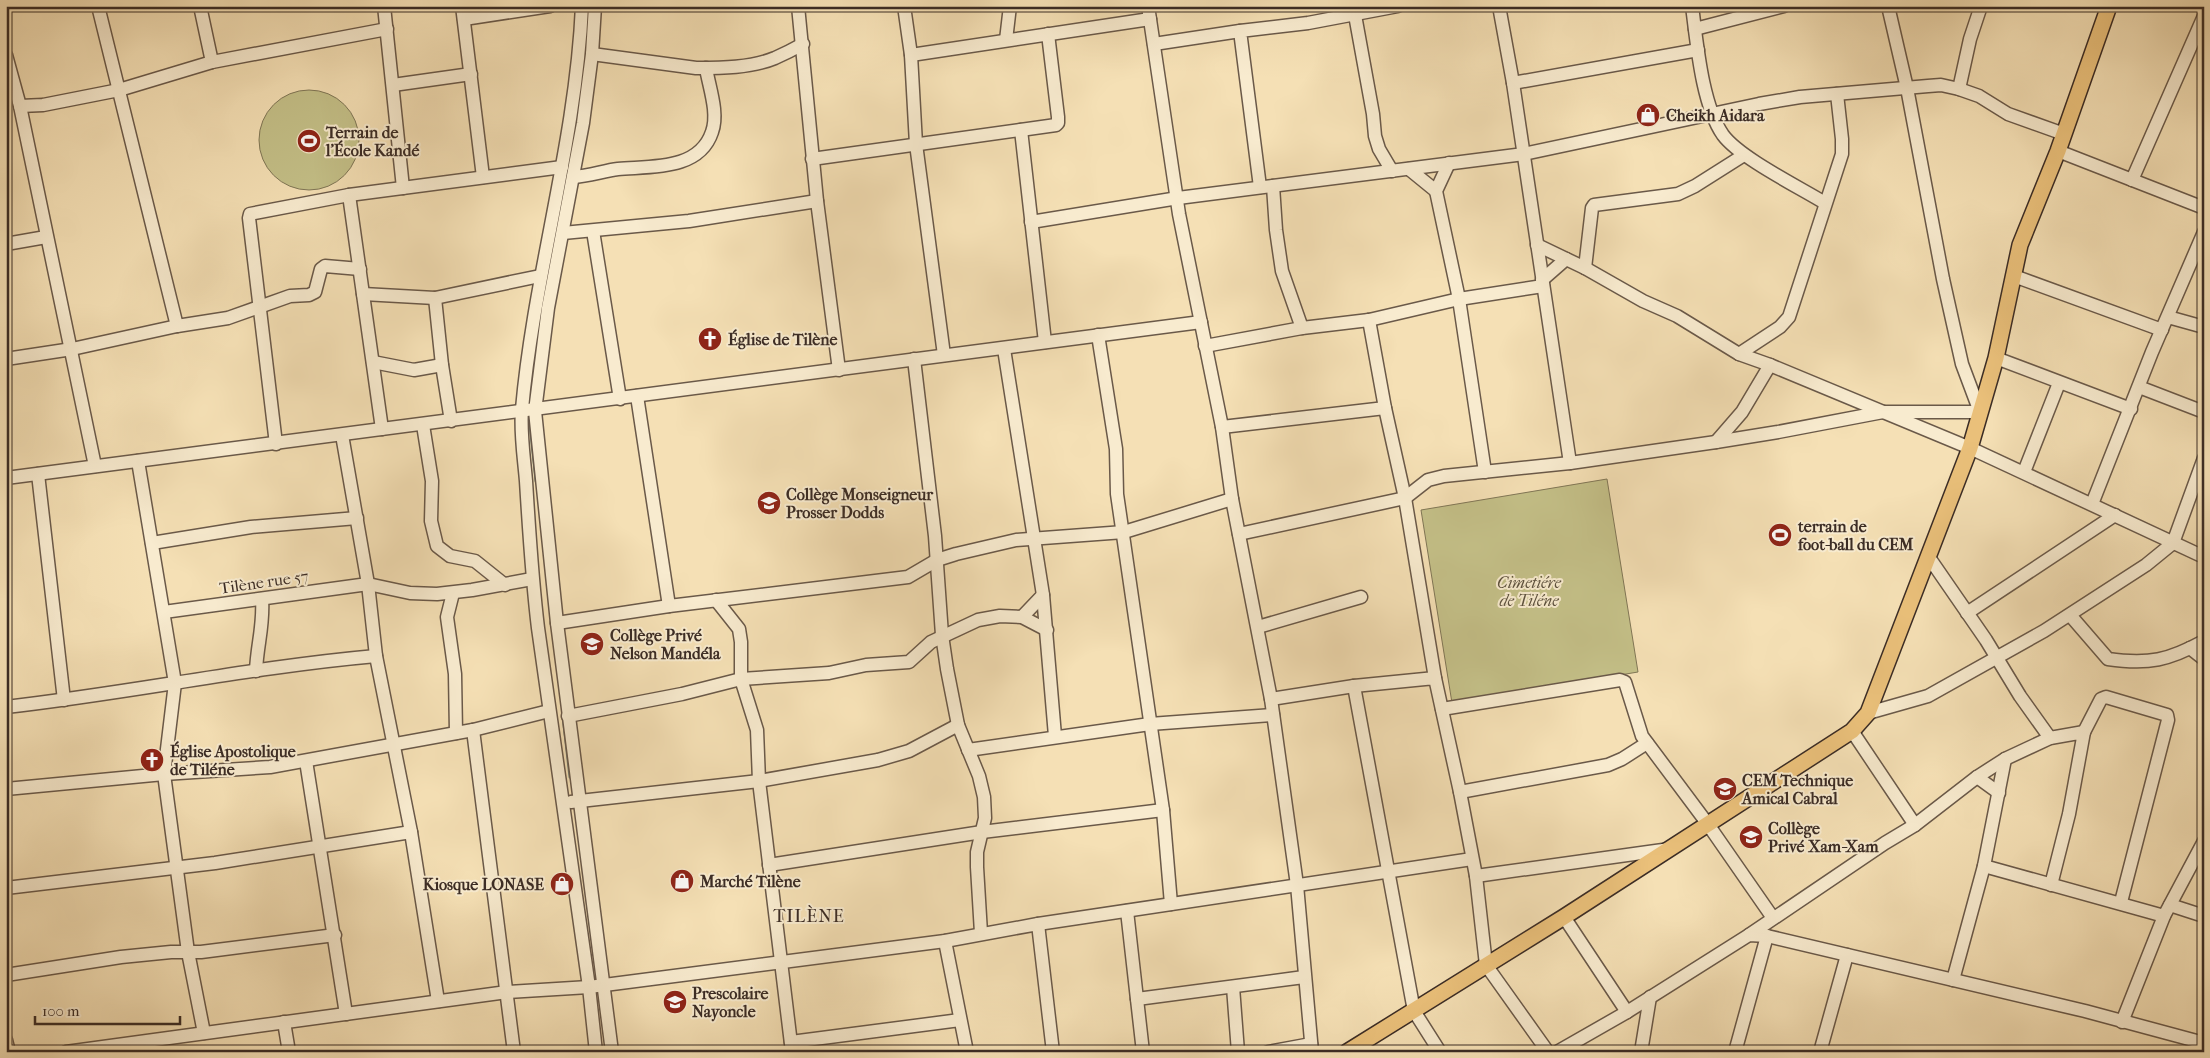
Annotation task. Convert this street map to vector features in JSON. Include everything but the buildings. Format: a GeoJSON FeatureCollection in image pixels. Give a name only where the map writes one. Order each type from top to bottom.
{"type":"FeatureCollection","features":[{"type":"Feature","properties":{"kind":"main road"},"geometry":{"type":"LineString","coordinates":[[1347,1052],[1564,917],[1852,731],[1868,713],[1970,448],[1996,358],[2020,245],[2058,151],[2109,6]]}},
{"type":"Feature","properties":{"kind":"street"},"geometry":{"type":"LineString","coordinates":[[98,6],[177,326]]}},
{"type":"Feature","properties":{"kind":"street"},"geometry":{"type":"LineString","coordinates":[[200,6],[212,62]]}},
{"type":"Feature","properties":{"kind":"street"},"geometry":{"type":"LineString","coordinates":[[384,6],[403,188]]}},
{"type":"Feature","properties":{"kind":"street"},"geometry":{"type":"LineString","coordinates":[[462,6],[483,177]]}},
{"type":"Feature","properties":{"kind":"street"},"geometry":{"type":"LineString","coordinates":[[464,19],[550,6]]}},
{"type":"Feature","properties":{"kind":"street"},"geometry":{"type":"LineString","coordinates":[[582,6],[576,77],[562,167],[540,276],[522,412],[532,579],[589,987],[596,1052]]}},
{"type":"Feature","properties":{"kind":"street"},"geometry":{"type":"LineString","coordinates":[[595,6],[592,54],[583,123],[548,308],[535,411],[568,716],[612,1052]]}},
{"type":"Feature","properties":{"kind":"street"},"geometry":{"type":"LineString","coordinates":[[798,6],[803,44],[812,159],[839,370]]}},
{"type":"Feature","properties":{"kind":"street"},"geometry":{"type":"LineString","coordinates":[[904,6],[911,56],[916,144],[944,355]]}},
{"type":"Feature","properties":{"kind":"street"},"geometry":{"type":"LineString","coordinates":[[1006,40],[1010,6]]}},
{"type":"Feature","properties":{"kind":"street"},"geometry":{"type":"LineString","coordinates":[[1154,44],[1240,31],[1339,12],[1354,15],[1398,6]]}},
{"type":"Feature","properties":{"kind":"street"},"geometry":{"type":"LineString","coordinates":[[1499,6],[1514,83],[1570,463]]}},
{"type":"Feature","properties":{"kind":"street"},"geometry":{"type":"LineString","coordinates":[[1692,6],[1698,50],[1712,115],[1724,136],[1744,154],[1825,203]]}},
{"type":"Feature","properties":{"kind":"street"},"geometry":{"type":"LineString","coordinates":[[1695,29],[1736,12],[1784,6]]}},
{"type":"Feature","properties":{"kind":"street"},"geometry":{"type":"LineString","coordinates":[[1239,534],[1405,498],[1428,480],[1570,463],[1716,442],[1883,412],[1980,412],[1962,364],[1943,279],[1907,88],[1888,6]]}},
{"type":"Feature","properties":{"kind":"street"},"geometry":{"type":"LineString","coordinates":[[1959,89],[1970,39],[1981,6]]}},
{"type":"Feature","properties":{"kind":"street"},"geometry":{"type":"LineString","coordinates":[[911,56],[1048,34],[1149,12],[1178,198],[1200,322],[1222,427],[1232,500],[1271,699],[1298,885],[1311,1048],[1268,1052]]}},
{"type":"Feature","properties":{"kind":"street"},"geometry":{"type":"LineString","coordinates":[[1354,15],[1373,114],[1375,136],[1379,149],[1392,171]]}},
{"type":"Feature","properties":{"kind":"street"},"geometry":{"type":"LineString","coordinates":[[2132,180],[2204,16]]}},
{"type":"Feature","properties":{"kind":"street"},"geometry":{"type":"LineString","coordinates":[[20,106],[42,105],[119,90],[212,62],[387,29]]}},
{"type":"Feature","properties":{"kind":"street"},"geometry":{"type":"LineString","coordinates":[[1240,31],[1260,187]]}},
{"type":"Feature","properties":{"kind":"street"},"geometry":{"type":"LineString","coordinates":[[812,159],[1056,126],[1058,123],[1048,34]]}},
{"type":"Feature","properties":{"kind":"street"},"geometry":{"type":"LineString","coordinates":[[592,54],[706,68],[750,65],[765,61],[803,44]]}},
{"type":"Feature","properties":{"kind":"street"},"geometry":{"type":"LineString","coordinates":[[1514,83],[1698,50]]}},
{"type":"Feature","properties":{"kind":"street"},"geometry":{"type":"LineString","coordinates":[[7,60],[20,106],[95,466]]}},
{"type":"Feature","properties":{"kind":"street"},"geometry":{"type":"LineString","coordinates":[[573,177],[613,170],[676,164],[702,148],[708,142],[714,125],[712,98],[706,68]]}},
{"type":"Feature","properties":{"kind":"street"},"geometry":{"type":"LineString","coordinates":[[393,85],[470,74]]}},
{"type":"Feature","properties":{"kind":"street"},"geometry":{"type":"LineString","coordinates":[[1030,222],[1178,198],[1524,154],[1759,104],[1836,94],[1941,85],[1979,96],[2008,114],[2064,134]]}},
{"type":"Feature","properties":{"kind":"street"},"geometry":{"type":"LineString","coordinates":[[1739,354],[1780,327],[1790,317],[1842,154],[1842,138],[1836,94]]}},
{"type":"Feature","properties":{"kind":"street"},"geometry":{"type":"LineString","coordinates":[[1020,130],[1045,342]]}},
{"type":"Feature","properties":{"kind":"street"},"geometry":{"type":"LineString","coordinates":[[2058,151],[2204,208]]}},
{"type":"Feature","properties":{"kind":"street"},"geometry":{"type":"LineString","coordinates":[[1585,268],[1592,208],[1594,205],[1678,194],[1700,183],[1744,154]]}},
{"type":"Feature","properties":{"kind":"street"},"geometry":{"type":"LineString","coordinates":[[1449,163],[1436,191],[1459,298],[1485,472]]}},
{"type":"Feature","properties":{"kind":"street"},"geometry":{"type":"LineString","coordinates":[[276,444],[250,214],[349,195],[562,167]]}},
{"type":"Feature","properties":{"kind":"street"},"geometry":{"type":"LineString","coordinates":[[1409,169],[1436,191]]}},
{"type":"Feature","properties":{"kind":"street"},"geometry":{"type":"LineString","coordinates":[[1273,186],[1276,230],[1282,271],[1302,328]]}},
{"type":"Feature","properties":{"kind":"street"},"geometry":{"type":"LineString","coordinates":[[349,195],[382,429]]}},
{"type":"Feature","properties":{"kind":"street"},"geometry":{"type":"LineString","coordinates":[[563,233],[689,221],[817,201]]}},
{"type":"Feature","properties":{"kind":"street"},"geometry":{"type":"LineString","coordinates":[[593,231],[620,399]]}},
{"type":"Feature","properties":{"kind":"street"},"geometry":{"type":"LineString","coordinates":[[2092,504],[2162,330],[2204,232]]}},
{"type":"Feature","properties":{"kind":"street"},"geometry":{"type":"LineString","coordinates":[[6,244],[46,237]]}},
{"type":"Feature","properties":{"kind":"street"},"geometry":{"type":"LineString","coordinates":[[1537,245],[1585,268],[1643,301],[1694,324],[1719,343],[1739,354],[1970,448],[2204,557]]}},
{"type":"Feature","properties":{"kind":"street"},"geometry":{"type":"LineString","coordinates":[[1205,346],[1302,328],[1369,320],[1459,298],[1542,283],[1566,259]]}},
{"type":"Feature","properties":{"kind":"street"},"geometry":{"type":"LineString","coordinates":[[6,358],[72,349],[177,326],[228,318],[290,296],[308,295],[315,292],[321,269],[325,266],[360,269]]}},
{"type":"Feature","properties":{"kind":"street"},"geometry":{"type":"LineString","coordinates":[[363,294],[435,298],[540,276]]}},
{"type":"Feature","properties":{"kind":"street"},"geometry":{"type":"LineString","coordinates":[[2014,276],[2162,330]]}},
{"type":"Feature","properties":{"kind":"street"},"geometry":{"type":"LineString","coordinates":[[435,298],[442,365],[451,421]]}},
{"type":"Feature","properties":{"kind":"street"},"geometry":{"type":"LineString","coordinates":[[2168,317],[2204,328]]}},
{"type":"Feature","properties":{"kind":"street"},"geometry":{"type":"LineString","coordinates":[[1369,320],[1385,408],[1405,498],[1435,678],[1476,876],[1486,965],[1548,1052]]}},
{"type":"Feature","properties":{"kind":"street"},"geometry":{"type":"LineString","coordinates":[[6,478],[535,411],[1200,322]]}},
{"type":"Feature","properties":{"kind":"street"},"geometry":{"type":"LineString","coordinates":[[1098,336],[1116,449],[1118,494],[1163,810],[1171,904]]}},
{"type":"Feature","properties":{"kind":"street"},"geometry":{"type":"LineString","coordinates":[[1004,349],[1043,595],[1055,736]]}},
{"type":"Feature","properties":{"kind":"street"},"geometry":{"type":"LineString","coordinates":[[1996,358],[2131,409]]}},
{"type":"Feature","properties":{"kind":"street"},"geometry":{"type":"LineString","coordinates":[[914,359],[937,560],[942,635],[958,725],[979,776],[984,797],[985,818],[976,867],[981,933]]}},
{"type":"Feature","properties":{"kind":"street"},"geometry":{"type":"LineString","coordinates":[[373,362],[414,370],[442,365]]}},
{"type":"Feature","properties":{"kind":"street"},"geometry":{"type":"LineString","coordinates":[[1716,442],[1742,412],[1770,365]]}},
{"type":"Feature","properties":{"kind":"street"},"geometry":{"type":"LineString","coordinates":[[2024,472],[2059,383]]}},
{"type":"Feature","properties":{"kind":"street"},"geometry":{"type":"LineString","coordinates":[[2139,387],[2204,412]]}},
{"type":"Feature","properties":{"kind":"street"},"geometry":{"type":"LineString","coordinates":[[637,396],[669,606]]}},
{"type":"Feature","properties":{"kind":"street"},"geometry":{"type":"LineString","coordinates":[[1222,427],[1385,408]]}},
{"type":"Feature","properties":{"kind":"street"},"geometry":{"type":"LineString","coordinates":[[423,425],[432,481],[431,521],[437,546],[450,556],[475,561],[506,585]]}},
{"type":"Feature","properties":{"kind":"street"},"geometry":{"type":"LineString","coordinates":[[342,435],[368,584],[376,656],[411,832],[438,1001]]}},
{"type":"Feature","properties":{"kind":"street"},"geometry":{"type":"LineString","coordinates":[[1868,713],[1928,696],[2070,615],[2128,578],[2173,543],[2204,458]]}},
{"type":"Feature","properties":{"kind":"street"},"geometry":{"type":"LineString","coordinates":[[138,461],[175,683],[164,774],[188,952],[204,1033]]}},
{"type":"Feature","properties":{"kind":"street"},"geometry":{"type":"LineString","coordinates":[[38,474],[64,700]]}},
{"type":"Feature","properties":{"kind":"street"},"geometry":{"type":"LineString","coordinates":[[557,623],[669,606],[908,577],[937,560],[1016,540],[1124,532],[1232,500]]}},
{"type":"Feature","properties":{"kind":"street"},"geometry":{"type":"LineString","coordinates":[[1968,613],[2115,515]]}},
{"type":"Feature","properties":{"kind":"street"},"geometry":{"type":"LineString","coordinates":[[152,543],[251,527],[357,518]]}},
{"type":"Feature","properties":{"kind":"street"},"geometry":{"type":"LineString","coordinates":[[1928,556],[1997,657],[2020,696],[2050,738]]}},
{"type":"Feature","properties":{"kind":"street"},"geometry":{"type":"LineString","coordinates":[[368,584],[410,593],[453,593],[532,579]]}},
{"type":"Feature","properties":{"kind":"street","name":"Tilène rue 57"},"geometry":{"type":"LineString","coordinates":[[164,612],[368,584]]}},
{"type":"Feature","properties":{"kind":"street"},"geometry":{"type":"LineString","coordinates":[[453,593],[447,617],[455,674],[456,733]]}},
{"type":"Feature","properties":{"kind":"street"},"geometry":{"type":"LineString","coordinates":[[1022,617],[1043,595]]}},
{"type":"Feature","properties":{"kind":"street"},"geometry":{"type":"LineString","coordinates":[[1258,627],[1361,597]]}},
{"type":"Feature","properties":{"kind":"street"},"geometry":{"type":"LineString","coordinates":[[256,671],[257,648],[264,619],[262,599]]}},
{"type":"Feature","properties":{"kind":"street"},"geometry":{"type":"LineString","coordinates":[[716,600],[739,630],[741,642],[741,679],[757,730],[759,781],[791,1047],[960,1020]]}},
{"type":"Feature","properties":{"kind":"street"},"geometry":{"type":"LineString","coordinates":[[2070,615],[2108,659],[2164,660],[2204,641]]}},
{"type":"Feature","properties":{"kind":"street"},"geometry":{"type":"LineString","coordinates":[[568,716],[682,694],[741,679],[829,673],[866,665],[909,662],[931,642],[942,635],[978,620],[1000,616],[1022,617],[1047,630]]}},
{"type":"Feature","properties":{"kind":"street"},"geometry":{"type":"LineString","coordinates":[[2190,648],[2204,658]]}},
{"type":"Feature","properties":{"kind":"street"},"geometry":{"type":"LineString","coordinates":[[6,707],[322,661],[376,656]]}},
{"type":"Feature","properties":{"kind":"street"},"geometry":{"type":"LineString","coordinates":[[1271,699],[1354,686],[1435,678]]}},
{"type":"Feature","properties":{"kind":"street"},"geometry":{"type":"LineString","coordinates":[[1442,709],[1620,680],[1625,682],[1638,727],[1647,743],[1773,918]]}},
{"type":"Feature","properties":{"kind":"street"},"geometry":{"type":"LineString","coordinates":[[1354,686],[1414,1011],[1440,1052]]}},
{"type":"Feature","properties":{"kind":"street"},"geometry":{"type":"LineString","coordinates":[[2051,884],[2069,814],[2084,732],[2101,699],[2106,697],[2167,716],[2168,720],[2121,902]]}},
{"type":"Feature","properties":{"kind":"street"},"geometry":{"type":"LineString","coordinates":[[6,789],[164,774],[243,770],[306,761],[473,730],[549,711]]}},
{"type":"Feature","properties":{"kind":"street"},"geometry":{"type":"LineString","coordinates":[[968,750],[1055,736],[1150,724],[1273,715]]}},
{"type":"Feature","properties":{"kind":"street"},"geometry":{"type":"LineString","coordinates":[[562,804],[579,800],[759,781],[878,760],[909,751],[958,725]]}},
{"type":"Feature","properties":{"kind":"street"},"geometry":{"type":"LineString","coordinates":[[473,730],[514,1052]]}},
{"type":"Feature","properties":{"kind":"street"},"geometry":{"type":"LineString","coordinates":[[1852,731],[1915,824]]}},
{"type":"Feature","properties":{"kind":"street"},"geometry":{"type":"LineString","coordinates":[[1557,1052],[1650,998],[1749,935],[1915,824],[1977,777],[2005,759],[2050,738],[2084,732]]}},
{"type":"Feature","properties":{"kind":"street"},"geometry":{"type":"LineString","coordinates":[[1460,792],[1608,765],[1622,759],[1647,743]]}},
{"type":"Feature","properties":{"kind":"street"},"geometry":{"type":"LineString","coordinates":[[1953,980],[1984,866],[2005,759]]}},
{"type":"Feature","properties":{"kind":"street"},"geometry":{"type":"LineString","coordinates":[[306,761],[321,845],[346,1014]]}},
{"type":"Feature","properties":{"kind":"street"},"geometry":{"type":"LineString","coordinates":[[1977,777],[1999,793]]}},
{"type":"Feature","properties":{"kind":"street"},"geometry":{"type":"LineString","coordinates":[[769,865],[982,832],[1163,810]]}},
{"type":"Feature","properties":{"kind":"street"},"geometry":{"type":"LineString","coordinates":[[6,888],[215,863],[411,832]]}},
{"type":"Feature","properties":{"kind":"street"},"geometry":{"type":"LineString","coordinates":[[2122,1022],[2167,910],[2204,841]]}},
{"type":"Feature","properties":{"kind":"street"},"geometry":{"type":"LineString","coordinates":[[1476,876],[1670,849]]}},
{"type":"Feature","properties":{"kind":"street"},"geometry":{"type":"LineString","coordinates":[[66,1052],[507,992],[589,987],[945,941],[1038,924],[1390,873],[1472,859]]}},
{"type":"Feature","properties":{"kind":"street"},"geometry":{"type":"LineString","coordinates":[[1984,866],[2121,902],[2204,916]]}},
{"type":"Feature","properties":{"kind":"street"},"geometry":{"type":"LineString","coordinates":[[1127,911],[1143,1052]]}},
{"type":"Feature","properties":{"kind":"street"},"geometry":{"type":"LineString","coordinates":[[1564,917],[1627,1012]]}},
{"type":"Feature","properties":{"kind":"street"},"geometry":{"type":"LineString","coordinates":[[1038,924],[1053,1052]]}},
{"type":"Feature","properties":{"kind":"street"},"geometry":{"type":"LineString","coordinates":[[6,975],[121,957],[200,952],[335,935]]}},
{"type":"Feature","properties":{"kind":"street"},"geometry":{"type":"LineString","coordinates":[[1749,935],[1767,936],[1953,980],[2204,1043]]}},
{"type":"Feature","properties":{"kind":"street"},"geometry":{"type":"LineString","coordinates":[[1736,1052],[1767,936]]}},
{"type":"Feature","properties":{"kind":"street"},"geometry":{"type":"LineString","coordinates":[[945,941],[967,1052]]}},
{"type":"Feature","properties":{"kind":"street"},"geometry":{"type":"LineString","coordinates":[[1820,1052],[1847,955]]}},
{"type":"Feature","properties":{"kind":"street"},"geometry":{"type":"LineString","coordinates":[[1137,999],[1304,977]]}},
{"type":"Feature","properties":{"kind":"street"},"geometry":{"type":"LineString","coordinates":[[1233,986],[1238,1052]]}},
{"type":"Feature","properties":{"kind":"street"},"geometry":{"type":"LineString","coordinates":[[1641,1052],[1650,998]]}},
{"type":"Feature","properties":{"kind":"street"},"geometry":{"type":"LineString","coordinates":[[284,1022],[290,1052]]}},
{"type":"Feature","properties":{"kind":"street"},"geometry":{"type":"LineString","coordinates":[[6,1040],[9,1052]]}},
{"type":"Feature","properties":{"kind":"green space","name":"Terrain de l'École Kandé"},"geometry":{"type":"Polygon","coordinates":[[[309,90],[319,91],[337,98],[351,112],[358,130],[358,150],[351,168],[337,182],[319,189],[309,190],[299,189],[281,182],[267,168],[260,150],[259,140],[260,130],[267,112],[281,98],[299,91],[309,90]]]}},
{"type":"Feature","properties":{"kind":"green space","name":"Cimetiére de Tiléne"},"geometry":{"type":"Polygon","coordinates":[[[1607,479],[1638,672],[1452,703],[1421,510],[1607,479]]]}},
{"type":"Feature","properties":{"kind":"waterway"},"geometry":{"type":"LineString","coordinates":[[530,424],[536,481]]}},
{"type":"Feature","properties":{"kind":"waterway"},"geometry":{"type":"LineString","coordinates":[[563,716],[570,777]]}},
{"type":"Feature","properties":{"kind":"place","name":"Cheikh Aidara"},"geometry":{"type":"Point","coordinates":[1648,115]}},
{"type":"Feature","properties":{"kind":"place","name":"Terrain de l'École Kandé"},"geometry":{"type":"Point","coordinates":[309,141]}},
{"type":"Feature","properties":{"kind":"place","name":"Église de Tilène"},"geometry":{"type":"Point","coordinates":[710,339]}},
{"type":"Feature","properties":{"kind":"place","name":"Collège Monseigneur Prosser Dodds"},"geometry":{"type":"Point","coordinates":[769,503]}},
{"type":"Feature","properties":{"kind":"place","name":"terrain de foot-ball du CEM"},"geometry":{"type":"Point","coordinates":[1780,535]}},
{"type":"Feature","properties":{"kind":"place","name":"Collège Privé Nelson Mandéla"},"geometry":{"type":"Point","coordinates":[592,644]}},
{"type":"Feature","properties":{"kind":"place","name":"Église Apostolique de Tiléne"},"geometry":{"type":"Point","coordinates":[152,760]}},
{"type":"Feature","properties":{"kind":"place","name":"CEM Technique Amical Cabral"},"geometry":{"type":"Point","coordinates":[1725,789]}},
{"type":"Feature","properties":{"kind":"place","name":"Collège Privé Xam-Xam"},"geometry":{"type":"Point","coordinates":[1751,837]}},
{"type":"Feature","properties":{"kind":"place","name":"Marché Tilène"},"geometry":{"type":"Point","coordinates":[682,881]}},
{"type":"Feature","properties":{"kind":"place","name":"Kiosque LONASE"},"geometry":{"type":"Point","coordinates":[562,884]}},
{"type":"Feature","properties":{"kind":"place","name":"Prescolaire Nayoncle"},"geometry":{"type":"Point","coordinates":[675,1002]}},
{"type":"Feature","properties":{"kind":"district","name":"TILÈNE"},"geometry":{"type":"Point","coordinates":[809,916]}}]}
